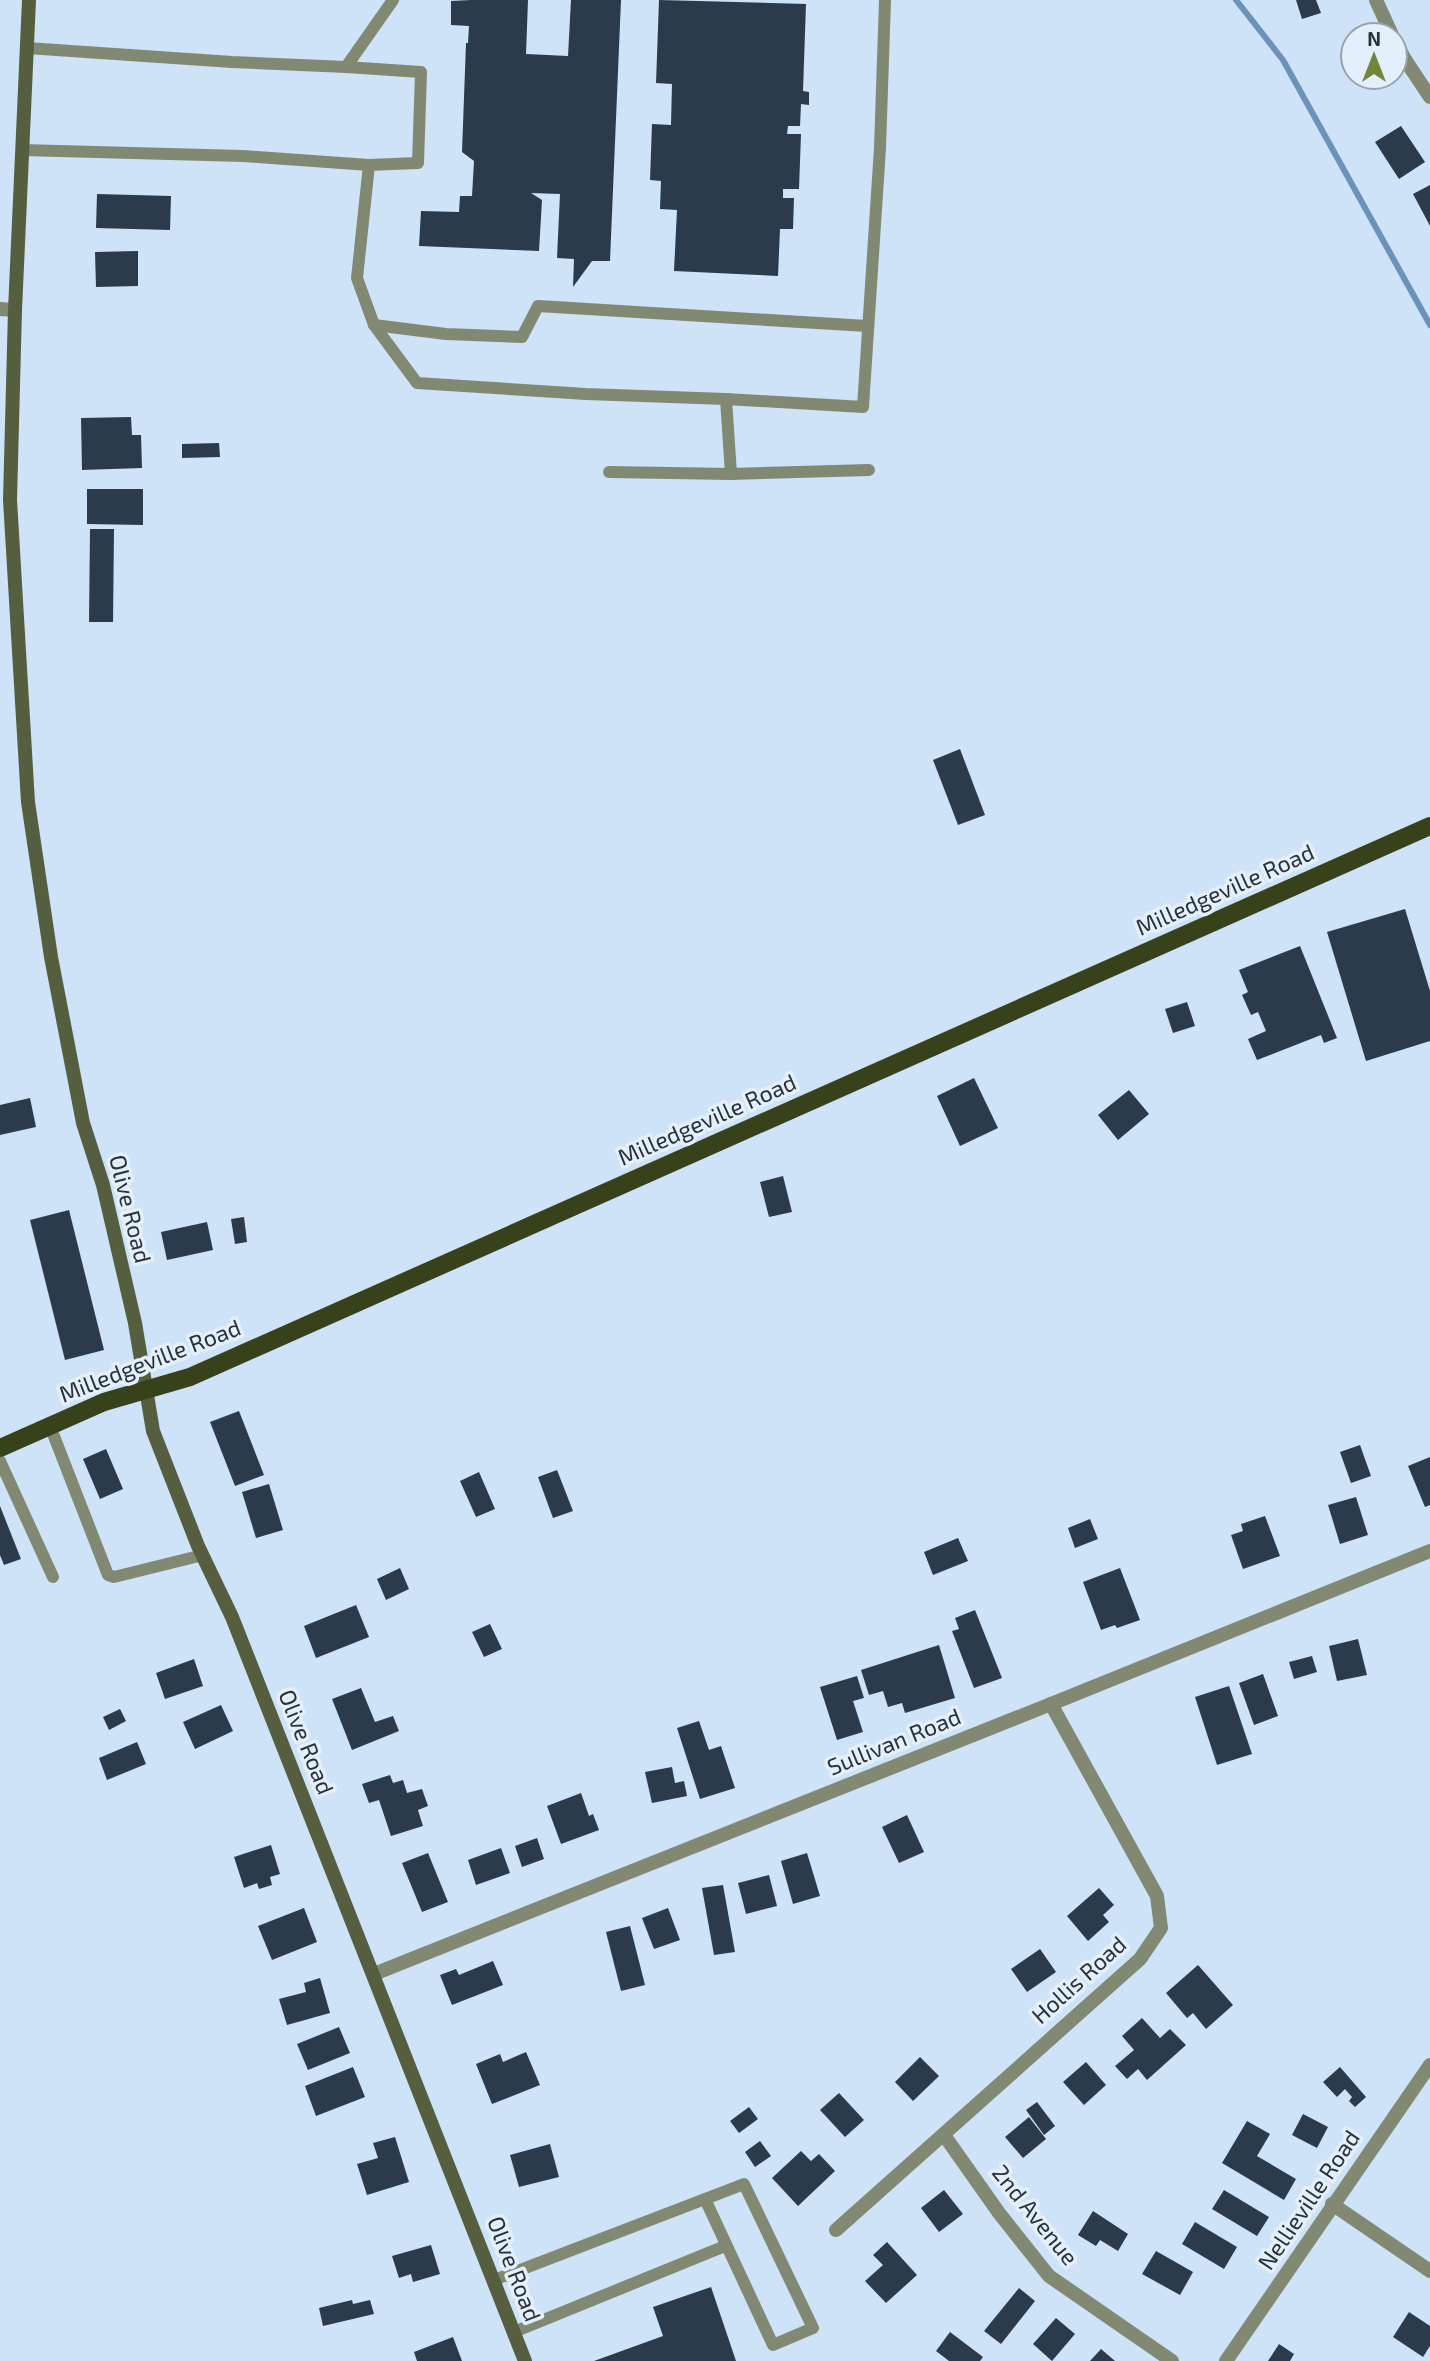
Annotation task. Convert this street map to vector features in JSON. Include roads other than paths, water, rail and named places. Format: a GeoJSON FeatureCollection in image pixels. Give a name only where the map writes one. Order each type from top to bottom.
{"type":"FeatureCollection","features":[{"type":"Feature","properties":{"kind":"main road","name":"Milledgeville Road"},"geometry":{"type":"LineString","coordinates":[[0,1448],[104,1402],[203,1371],[1430,826]]}},
{"type":"Feature","properties":{"kind":"street","name":"Olive Road"},"geometry":{"type":"LineString","coordinates":[[29,0],[5,502],[28,802],[51,957],[83,1123],[103,1185],[135,1323],[153,1431],[203,1555],[232,1617],[525,2361]]}},
{"type":"Feature","properties":{"kind":"street"},"geometry":{"type":"LineString","coordinates":[[1376,0],[1386,21]]}},
{"type":"Feature","properties":{"kind":"street"},"geometry":{"type":"LineString","coordinates":[[1409,65],[1430,96]]}},
{"type":"Feature","properties":{"kind":"street"},"geometry":{"type":"LineString","coordinates":[[0,309],[15,310]]}},
{"type":"Feature","properties":{"kind":"street","name":"Sullivan Road"},"geometry":{"type":"LineString","coordinates":[[374,1973],[1430,1551]]}},
{"type":"Feature","properties":{"kind":"street","name":"Hollis Road"},"geometry":{"type":"LineString","coordinates":[[836,2230],[1140,1959],[1161,1928],[1157,1896],[1051,1704]]}},
{"type":"Feature","properties":{"kind":"street","name":"Nellieville Road"},"geometry":{"type":"LineString","coordinates":[[1226,2361],[1430,2065]]}},
{"type":"Feature","properties":{"kind":"street","name":"2nd Avenue"},"geometry":{"type":"LineString","coordinates":[[944,2135],[999,2213],[1049,2276],[1172,2361]]}},
{"type":"Feature","properties":{"kind":"street"},"geometry":{"type":"LineString","coordinates":[[1332,2204],[1430,2271]]}},
{"type":"Feature","properties":{"kind":"lane"},"geometry":{"type":"LineString","coordinates":[[346,67],[393,0]]}},
{"type":"Feature","properties":{"kind":"lane"},"geometry":{"type":"LineString","coordinates":[[369,164],[358,278],[374,325],[417,383],[863,407],[880,148],[886,0]]}},
{"type":"Feature","properties":{"kind":"lane"},"geometry":{"type":"LineString","coordinates":[[22,150],[243,156],[369,164],[418,163],[421,72],[27,48]]}},
{"type":"Feature","properties":{"kind":"lane"},"geometry":{"type":"LineString","coordinates":[[374,325],[446,334],[522,337],[538,306],[867,326]]}},
{"type":"Feature","properties":{"kind":"lane"},"geometry":{"type":"LineString","coordinates":[[726,399],[731,474]]}},
{"type":"Feature","properties":{"kind":"lane"},"geometry":{"type":"LineString","coordinates":[[609,472],[731,474],[869,470]]}},
{"type":"Feature","properties":{"kind":"lane"},"geometry":{"type":"LineString","coordinates":[[50,1426],[108,1574],[114,1577],[203,1555]]}},
{"type":"Feature","properties":{"kind":"lane"},"geometry":{"type":"LineString","coordinates":[[0,1461],[53,1577]]}},
{"type":"Feature","properties":{"kind":"lane"},"geometry":{"type":"LineString","coordinates":[[494,2280],[744,2184],[813,2328],[773,2345],[705,2199]]}},
{"type":"Feature","properties":{"kind":"lane"},"geometry":{"type":"LineString","coordinates":[[514,2332],[725,2246]]}},
{"type":"Feature","properties":{"kind":"waterway"},"geometry":{"type":"LineString","coordinates":[[1236,0],[1283,60],[1430,325]]}}]}
